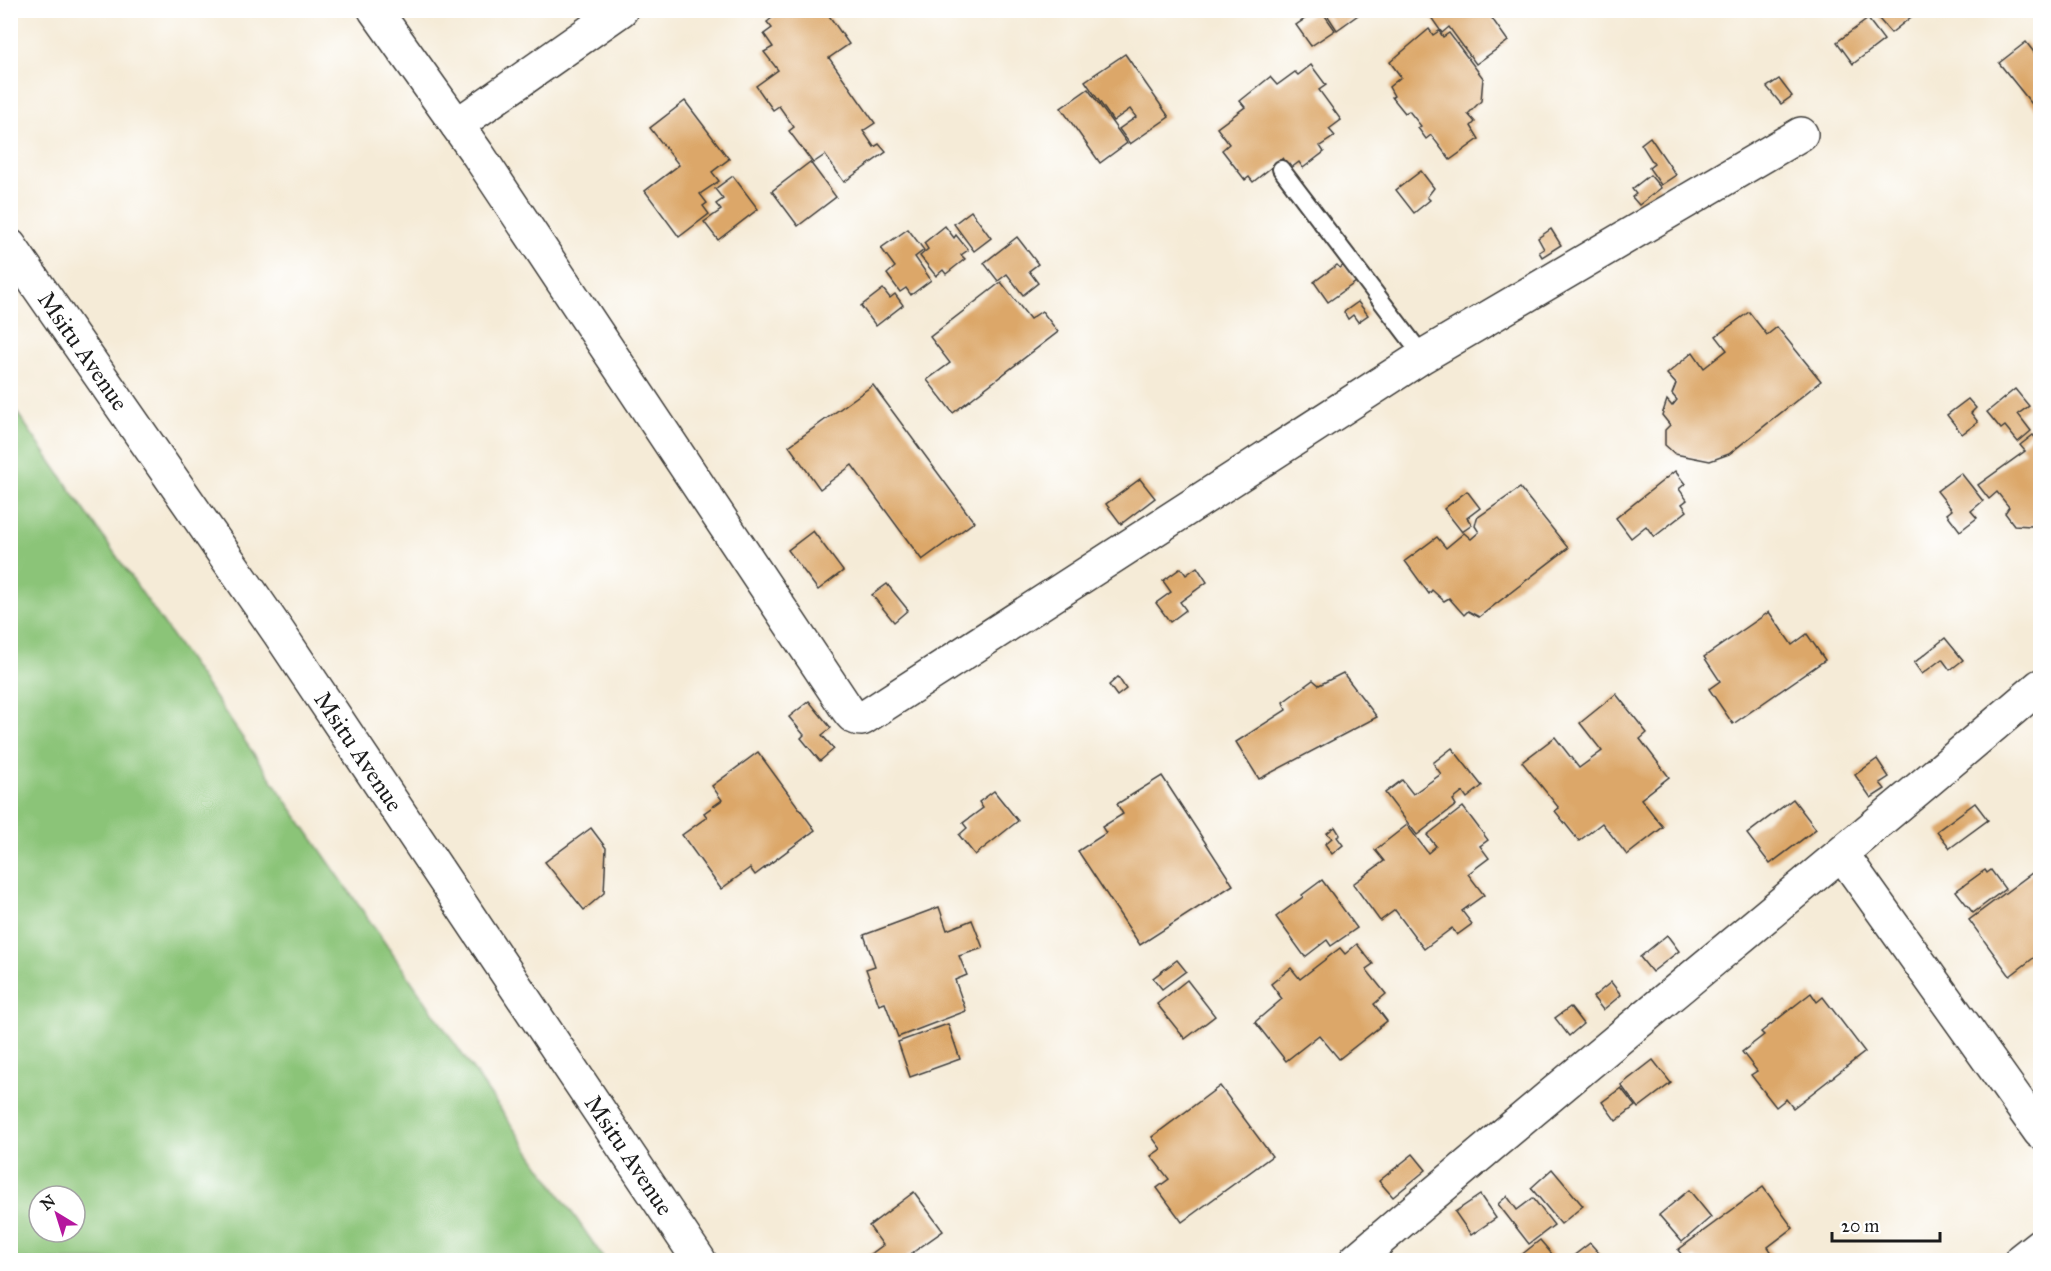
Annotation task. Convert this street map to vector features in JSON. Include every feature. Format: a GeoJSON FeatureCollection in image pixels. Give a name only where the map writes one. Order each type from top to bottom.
{"type":"FeatureCollection","features":[{"type":"Feature","properties":{"kind":"street"},"geometry":{"type":"LineString","coordinates":[[375,10],[486,165],[851,715],[858,719],[862,719],[1423,356],[1801,134]]}},
{"type":"Feature","properties":{"kind":"street"},"geometry":{"type":"LineString","coordinates":[[457,125],[621,10]]}},
{"type":"Feature","properties":{"kind":"street","name":"Msitu Avenue"},"geometry":{"type":"LineString","coordinates":[[10,246],[285,643],[699,1260]]}},
{"type":"Feature","properties":{"kind":"street"},"geometry":{"type":"LineString","coordinates":[[1356,1260],[2040,686]]}},
{"type":"Feature","properties":{"kind":"street"},"geometry":{"type":"LineString","coordinates":[[1842,854],[2040,1132]]}},
{"type":"Feature","properties":{"kind":"street"},"geometry":{"type":"LineString","coordinates":[[2021,1260],[2040,1245]]}},
{"type":"Feature","properties":{"kind":"lane"},"geometry":{"type":"LineString","coordinates":[[1281,169],[1423,356]]}},
{"type":"Feature","properties":{"kind":"green space"},"geometry":{"type":"Polygon","coordinates":[[[10,404],[11,404],[605,1260],[11,1260],[10,404]]]}},
{"type":"Feature","properties":{"kind":"building"},"geometry":{"type":"Polygon","coordinates":[[[782,10],[825,10],[849,44],[829,58],[875,123],[863,131],[874,147],[879,144],[886,152],[844,182],[825,155],[813,163],[789,131],[794,127],[779,106],[773,110],[756,86],[778,70],[764,52],[773,47],[764,34],[772,28],[767,22],[782,10]]]}},
{"type":"Feature","properties":{"kind":"building"},"geometry":{"type":"Polygon","coordinates":[[[1321,10],[1335,30],[1311,46],[1296,25],[1321,10]]]}},
{"type":"Feature","properties":{"kind":"building"},"geometry":{"type":"Polygon","coordinates":[[[1324,10],[1365,10],[1337,30],[1324,10]]]}},
{"type":"Feature","properties":{"kind":"building"},"geometry":{"type":"Polygon","coordinates":[[[1426,10],[1486,10],[1508,41],[1476,64],[1449,27],[1442,33],[1426,10]]]}},
{"type":"Feature","properties":{"kind":"building"},"geometry":{"type":"Polygon","coordinates":[[[1889,10],[1914,10],[1916,13],[1891,33],[1879,19],[1889,10]]]}},
{"type":"Feature","properties":{"kind":"building"},"geometry":{"type":"Polygon","coordinates":[[[1868,19],[1884,40],[1853,64],[1837,42],[1868,19]]]}},
{"type":"Feature","properties":{"kind":"building"},"geometry":{"type":"Polygon","coordinates":[[[1429,29],[1433,35],[1439,31],[1443,37],[1449,33],[1483,78],[1481,101],[1468,114],[1475,122],[1471,126],[1479,139],[1450,160],[1431,135],[1426,139],[1418,128],[1421,126],[1409,111],[1405,113],[1392,97],[1394,96],[1389,87],[1401,77],[1390,62],[1429,29]]]}},
{"type":"Feature","properties":{"kind":"building"},"geometry":{"type":"Polygon","coordinates":[[[2026,42],[2040,60],[2040,114],[1999,63],[2026,42]]]}},
{"type":"Feature","properties":{"kind":"building"},"geometry":{"type":"Polygon","coordinates":[[[1125,54],[1169,117],[1130,144],[1119,129],[1136,117],[1130,109],[1113,121],[1085,81],[1125,54]]]}},
{"type":"Feature","properties":{"kind":"building"},"geometry":{"type":"Polygon","coordinates":[[[1311,65],[1326,85],[1319,90],[1341,120],[1329,129],[1335,136],[1320,146],[1324,152],[1303,168],[1299,162],[1291,168],[1283,158],[1253,182],[1249,177],[1245,180],[1222,150],[1229,144],[1217,128],[1245,107],[1240,101],[1270,77],[1277,85],[1295,72],[1298,75],[1311,65]]]}},
{"type":"Feature","properties":{"kind":"building"},"geometry":{"type":"Polygon","coordinates":[[[1779,79],[1792,96],[1781,104],[1767,87],[1779,79]]]}},
{"type":"Feature","properties":{"kind":"building"},"geometry":{"type":"Polygon","coordinates":[[[1088,89],[1127,143],[1100,163],[1061,108],[1088,89]]]}},
{"type":"Feature","properties":{"kind":"building"},"geometry":{"type":"Polygon","coordinates":[[[685,101],[729,159],[712,172],[719,181],[700,194],[707,203],[703,206],[709,214],[679,237],[645,191],[679,165],[650,128],[685,101]]]}},
{"type":"Feature","properties":{"kind":"building"},"geometry":{"type":"Polygon","coordinates":[[[1650,137],[1676,175],[1661,185],[1649,168],[1654,164],[1641,144],[1650,137]]]}},
{"type":"Feature","properties":{"kind":"building"},"geometry":{"type":"Polygon","coordinates":[[[810,162],[836,197],[798,226],[772,191],[810,162]]]}},
{"type":"Feature","properties":{"kind":"building"},"geometry":{"type":"Polygon","coordinates":[[[1421,171],[1434,188],[1427,197],[1430,200],[1414,213],[1396,190],[1421,171]]]}},
{"type":"Feature","properties":{"kind":"building"},"geometry":{"type":"Polygon","coordinates":[[[1650,175],[1661,188],[1639,205],[1632,197],[1636,194],[1632,189],[1650,175]]]}},
{"type":"Feature","properties":{"kind":"building"},"geometry":{"type":"Polygon","coordinates":[[[733,176],[758,209],[718,240],[704,222],[721,210],[716,204],[723,199],[715,189],[733,176]]]}},
{"type":"Feature","properties":{"kind":"building"},"geometry":{"type":"Polygon","coordinates":[[[971,211],[991,238],[974,251],[954,224],[971,211]]]}},
{"type":"Feature","properties":{"kind":"building"},"geometry":{"type":"Polygon","coordinates":[[[945,226],[954,238],[956,235],[968,250],[961,255],[965,259],[946,274],[943,270],[936,276],[920,256],[928,249],[924,243],[945,226]]]}},
{"type":"Feature","properties":{"kind":"building"},"geometry":{"type":"Polygon","coordinates":[[[908,229],[924,250],[915,257],[931,280],[911,295],[906,288],[900,292],[887,274],[895,267],[881,248],[908,229]]]}},
{"type":"Feature","properties":{"kind":"building"},"geometry":{"type":"Polygon","coordinates":[[[1551,229],[1561,245],[1542,257],[1539,252],[1544,249],[1538,238],[1551,229]]]}},
{"type":"Feature","properties":{"kind":"building"},"geometry":{"type":"Polygon","coordinates":[[[1017,237],[1038,264],[1029,271],[1038,283],[1023,295],[1007,274],[998,281],[984,263],[1017,237]]]}},
{"type":"Feature","properties":{"kind":"building"},"geometry":{"type":"Polygon","coordinates":[[[1337,265],[1340,268],[1344,265],[1356,282],[1328,302],[1314,282],[1337,265]]]}},
{"type":"Feature","properties":{"kind":"building"},"geometry":{"type":"Polygon","coordinates":[[[1001,282],[1030,319],[1042,311],[1058,332],[953,413],[927,380],[950,363],[930,337],[1001,282]]]}},
{"type":"Feature","properties":{"kind":"building"},"geometry":{"type":"Polygon","coordinates":[[[883,289],[890,298],[895,294],[903,305],[876,326],[861,306],[883,289]]]}},
{"type":"Feature","properties":{"kind":"building"},"geometry":{"type":"Polygon","coordinates":[[[1358,302],[1368,315],[1358,322],[1353,315],[1348,319],[1344,312],[1358,302]]]}},
{"type":"Feature","properties":{"kind":"building"},"geometry":{"type":"Polygon","coordinates":[[[1749,312],[1767,335],[1777,327],[1821,381],[1729,454],[1710,461],[1675,454],[1665,445],[1665,430],[1670,425],[1662,415],[1667,400],[1672,406],[1677,400],[1672,394],[1676,384],[1667,374],[1693,352],[1704,368],[1727,350],[1716,336],[1749,312]]]}},
{"type":"Feature","properties":{"kind":"building"},"geometry":{"type":"Polygon","coordinates":[[[873,385],[974,522],[922,560],[852,465],[820,489],[789,446],[873,385]]]}},
{"type":"Feature","properties":{"kind":"building"},"geometry":{"type":"Polygon","coordinates":[[[2015,389],[2029,406],[2018,414],[2031,431],[2018,442],[2005,426],[2001,429],[1987,412],[2015,389]]]}},
{"type":"Feature","properties":{"kind":"building"},"geometry":{"type":"Polygon","coordinates":[[[1968,399],[1976,408],[1971,413],[1978,422],[1962,434],[1947,415],[1968,399]]]}},
{"type":"Feature","properties":{"kind":"building"},"geometry":{"type":"Polygon","coordinates":[[[2033,435],[2040,443],[2040,518],[2031,526],[2014,525],[2005,513],[2009,507],[1997,492],[1989,499],[1978,485],[2025,451],[2020,445],[2033,435]]]}},
{"type":"Feature","properties":{"kind":"building"},"geometry":{"type":"Polygon","coordinates":[[[1675,471],[1685,484],[1679,489],[1687,500],[1682,504],[1687,511],[1654,537],[1646,526],[1631,538],[1616,518],[1675,471]]]}},
{"type":"Feature","properties":{"kind":"building"},"geometry":{"type":"Polygon","coordinates":[[[1961,473],[1983,501],[1971,511],[1977,518],[1960,531],[1947,514],[1952,510],[1937,491],[1961,473]]]}},
{"type":"Feature","properties":{"kind":"building"},"geometry":{"type":"Polygon","coordinates":[[[1140,479],[1155,498],[1121,524],[1106,504],[1140,479]]]}},
{"type":"Feature","properties":{"kind":"building"},"geometry":{"type":"Polygon","coordinates":[[[1520,488],[1568,548],[1479,617],[1468,611],[1464,615],[1449,598],[1444,601],[1432,590],[1429,594],[1405,561],[1437,537],[1446,548],[1464,533],[1471,539],[1479,532],[1475,526],[1477,518],[1520,488]]]}},
{"type":"Feature","properties":{"kind":"building"},"geometry":{"type":"Polygon","coordinates":[[[1467,491],[1480,508],[1467,518],[1472,525],[1462,532],[1444,509],[1467,491]]]}},
{"type":"Feature","properties":{"kind":"building"},"geometry":{"type":"Polygon","coordinates":[[[813,531],[843,571],[818,590],[788,550],[813,531]]]}},
{"type":"Feature","properties":{"kind":"building"},"geometry":{"type":"Polygon","coordinates":[[[1197,567],[1207,582],[1180,602],[1186,610],[1170,622],[1156,603],[1171,592],[1163,581],[1181,568],[1186,575],[1197,567]]]}},
{"type":"Feature","properties":{"kind":"building"},"geometry":{"type":"Polygon","coordinates":[[[887,584],[908,610],[894,622],[872,595],[887,584]]]}},
{"type":"Feature","properties":{"kind":"building"},"geometry":{"type":"Polygon","coordinates":[[[1769,612],[1792,645],[1807,634],[1825,660],[1733,724],[1709,689],[1720,681],[1704,657],[1769,612]]]}},
{"type":"Feature","properties":{"kind":"building"},"geometry":{"type":"Polygon","coordinates":[[[1945,638],[1963,660],[1950,670],[1942,659],[1922,674],[1914,663],[1945,638]]]}},
{"type":"Feature","properties":{"kind":"building"},"geometry":{"type":"Polygon","coordinates":[[[1343,673],[1377,717],[1259,779],[1236,742],[1286,710],[1283,702],[1313,680],[1319,685],[1343,673]]]}},
{"type":"Feature","properties":{"kind":"building"},"geometry":{"type":"Polygon","coordinates":[[[1118,677],[1126,689],[1117,696],[1109,685],[1118,677]]]}},
{"type":"Feature","properties":{"kind":"building"},"geometry":{"type":"Polygon","coordinates":[[[1616,694],[1647,733],[1640,739],[1669,777],[1641,799],[1663,827],[1627,855],[1602,823],[1579,841],[1555,811],[1559,808],[1522,762],[1555,737],[1579,768],[1602,751],[1580,723],[1616,694]]]}},
{"type":"Feature","properties":{"kind":"building"},"geometry":{"type":"Polygon","coordinates":[[[809,701],[831,728],[822,735],[834,749],[820,761],[801,738],[804,735],[789,717],[809,701]]]}},
{"type":"Feature","properties":{"kind":"building"},"geometry":{"type":"Polygon","coordinates":[[[1452,748],[1482,786],[1467,798],[1463,792],[1453,800],[1456,805],[1417,835],[1385,793],[1402,780],[1413,794],[1441,774],[1433,763],[1452,748]]]}},
{"type":"Feature","properties":{"kind":"building"},"geometry":{"type":"Polygon","coordinates":[[[758,752],[815,830],[755,875],[750,868],[721,889],[682,835],[707,817],[704,813],[722,800],[712,786],[758,752]]]}},
{"type":"Feature","properties":{"kind":"building"},"geometry":{"type":"Polygon","coordinates":[[[1877,759],[1889,777],[1880,783],[1885,789],[1871,798],[1855,775],[1877,759]]]}},
{"type":"Feature","properties":{"kind":"building"},"geometry":{"type":"Polygon","coordinates":[[[1162,776],[1233,885],[1140,945],[1078,851],[1106,833],[1102,827],[1123,814],[1117,804],[1162,776]]]}},
{"type":"Feature","properties":{"kind":"building"},"geometry":{"type":"Polygon","coordinates":[[[994,791],[1018,821],[975,855],[959,835],[967,828],[963,823],[983,808],[979,802],[994,791]]]}},
{"type":"Feature","properties":{"kind":"building"},"geometry":{"type":"Polygon","coordinates":[[[1793,799],[1816,829],[1770,864],[1747,834],[1793,799]]]}},
{"type":"Feature","properties":{"kind":"building"},"geometry":{"type":"Polygon","coordinates":[[[1975,803],[1988,820],[1950,848],[1937,831],[1975,803]]]}},
{"type":"Feature","properties":{"kind":"building"},"geometry":{"type":"Polygon","coordinates":[[[1463,807],[1488,840],[1480,846],[1489,858],[1468,874],[1484,895],[1462,911],[1472,924],[1457,935],[1452,928],[1424,949],[1395,910],[1380,921],[1353,884],[1384,861],[1375,850],[1407,825],[1428,853],[1436,846],[1427,835],[1463,807]]]}},
{"type":"Feature","properties":{"kind":"building"},"geometry":{"type":"Polygon","coordinates":[[[1335,827],[1340,835],[1337,837],[1343,845],[1332,854],[1325,844],[1332,838],[1327,833],[1335,827]]]}},
{"type":"Feature","properties":{"kind":"building"},"geometry":{"type":"Polygon","coordinates":[[[591,828],[606,848],[604,893],[584,910],[545,862],[591,828]]]}},
{"type":"Feature","properties":{"kind":"building"},"geometry":{"type":"Polygon","coordinates":[[[2040,867],[2040,953],[2010,976],[1969,920],[2040,867]]]}},
{"type":"Feature","properties":{"kind":"building"},"geometry":{"type":"Polygon","coordinates":[[[1985,870],[1987,873],[1991,870],[2005,889],[1973,913],[1956,891],[1985,870]]]}},
{"type":"Feature","properties":{"kind":"building"},"geometry":{"type":"Polygon","coordinates":[[[1322,880],[1357,928],[1331,946],[1327,940],[1305,957],[1276,917],[1322,880]]]}},
{"type":"Feature","properties":{"kind":"building"},"geometry":{"type":"Polygon","coordinates":[[[939,907],[947,930],[972,920],[983,948],[959,956],[967,975],[955,980],[966,1011],[898,1037],[885,1003],[879,1005],[866,969],[875,966],[864,935],[939,907]]]}},
{"type":"Feature","properties":{"kind":"building"},"geometry":{"type":"Polygon","coordinates":[[[1667,935],[1679,951],[1652,972],[1640,957],[1667,935]]]}},
{"type":"Feature","properties":{"kind":"building"},"geometry":{"type":"Polygon","coordinates":[[[1357,944],[1373,964],[1366,969],[1386,994],[1374,1004],[1387,1021],[1339,1059],[1319,1035],[1286,1061],[1255,1022],[1282,999],[1271,984],[1291,968],[1300,979],[1340,948],[1345,954],[1357,944]]]}},
{"type":"Feature","properties":{"kind":"building"},"geometry":{"type":"Polygon","coordinates":[[[1177,960],[1186,971],[1162,989],[1153,978],[1177,960]]]}},
{"type":"Feature","properties":{"kind":"building"},"geometry":{"type":"Polygon","coordinates":[[[1187,980],[1215,1016],[1185,1039],[1157,1004],[1187,980]]]}},
{"type":"Feature","properties":{"kind":"building"},"geometry":{"type":"Polygon","coordinates":[[[1611,982],[1621,995],[1603,1010],[1593,997],[1611,982]]]}},
{"type":"Feature","properties":{"kind":"building"},"geometry":{"type":"Polygon","coordinates":[[[1811,993],[1817,1002],[1823,997],[1865,1052],[1793,1108],[1786,1099],[1776,1107],[1751,1075],[1757,1071],[1742,1052],[1764,1035],[1761,1032],[1811,993]]]}},
{"type":"Feature","properties":{"kind":"building"},"geometry":{"type":"Polygon","coordinates":[[[1570,1007],[1583,1024],[1569,1036],[1555,1018],[1570,1007]]]}},
{"type":"Feature","properties":{"kind":"building"},"geometry":{"type":"Polygon","coordinates":[[[948,1024],[960,1059],[910,1077],[898,1042],[948,1024]]]}},
{"type":"Feature","properties":{"kind":"building"},"geometry":{"type":"Polygon","coordinates":[[[1653,1060],[1671,1083],[1638,1108],[1621,1085],[1653,1060]]]}},
{"type":"Feature","properties":{"kind":"building"},"geometry":{"type":"Polygon","coordinates":[[[1220,1086],[1272,1156],[1182,1222],[1157,1188],[1169,1179],[1151,1156],[1161,1149],[1152,1137],[1220,1086]]]}},
{"type":"Feature","properties":{"kind":"building"},"geometry":{"type":"Polygon","coordinates":[[[1621,1088],[1635,1106],[1616,1121],[1602,1102],[1621,1088]]]}},
{"type":"Feature","properties":{"kind":"building"},"geometry":{"type":"Polygon","coordinates":[[[1413,1154],[1426,1170],[1393,1197],[1379,1181],[1413,1154]]]}},
{"type":"Feature","properties":{"kind":"building"},"geometry":{"type":"Polygon","coordinates":[[[1552,1169],[1583,1206],[1561,1224],[1531,1188],[1552,1169]]]}},
{"type":"Feature","properties":{"kind":"building"},"geometry":{"type":"Polygon","coordinates":[[[1763,1187],[1793,1228],[1768,1247],[1777,1260],[1697,1260],[1695,1257],[1686,1260],[1678,1250],[1763,1187]]]}},
{"type":"Feature","properties":{"kind":"building"},"geometry":{"type":"Polygon","coordinates":[[[1689,1190],[1711,1217],[1682,1242],[1659,1215],[1689,1190]]]}},
{"type":"Feature","properties":{"kind":"building"},"geometry":{"type":"Polygon","coordinates":[[[914,1192],[943,1231],[902,1260],[863,1260],[883,1245],[869,1226],[914,1192]]]}},
{"type":"Feature","properties":{"kind":"building"},"geometry":{"type":"Polygon","coordinates":[[[1480,1195],[1496,1218],[1471,1235],[1455,1212],[1480,1195]]]}},
{"type":"Feature","properties":{"kind":"building"},"geometry":{"type":"Polygon","coordinates":[[[1507,1196],[1517,1210],[1533,1198],[1554,1225],[1529,1244],[1498,1204],[1507,1196]]]}},
{"type":"Feature","properties":{"kind":"building"},"geometry":{"type":"Polygon","coordinates":[[[1540,1240],[1557,1260],[1515,1260],[1540,1240]]]}},
{"type":"Feature","properties":{"kind":"building"},"geometry":{"type":"Polygon","coordinates":[[[1590,1243],[1605,1260],[1568,1260],[1590,1243]]]}}]}
